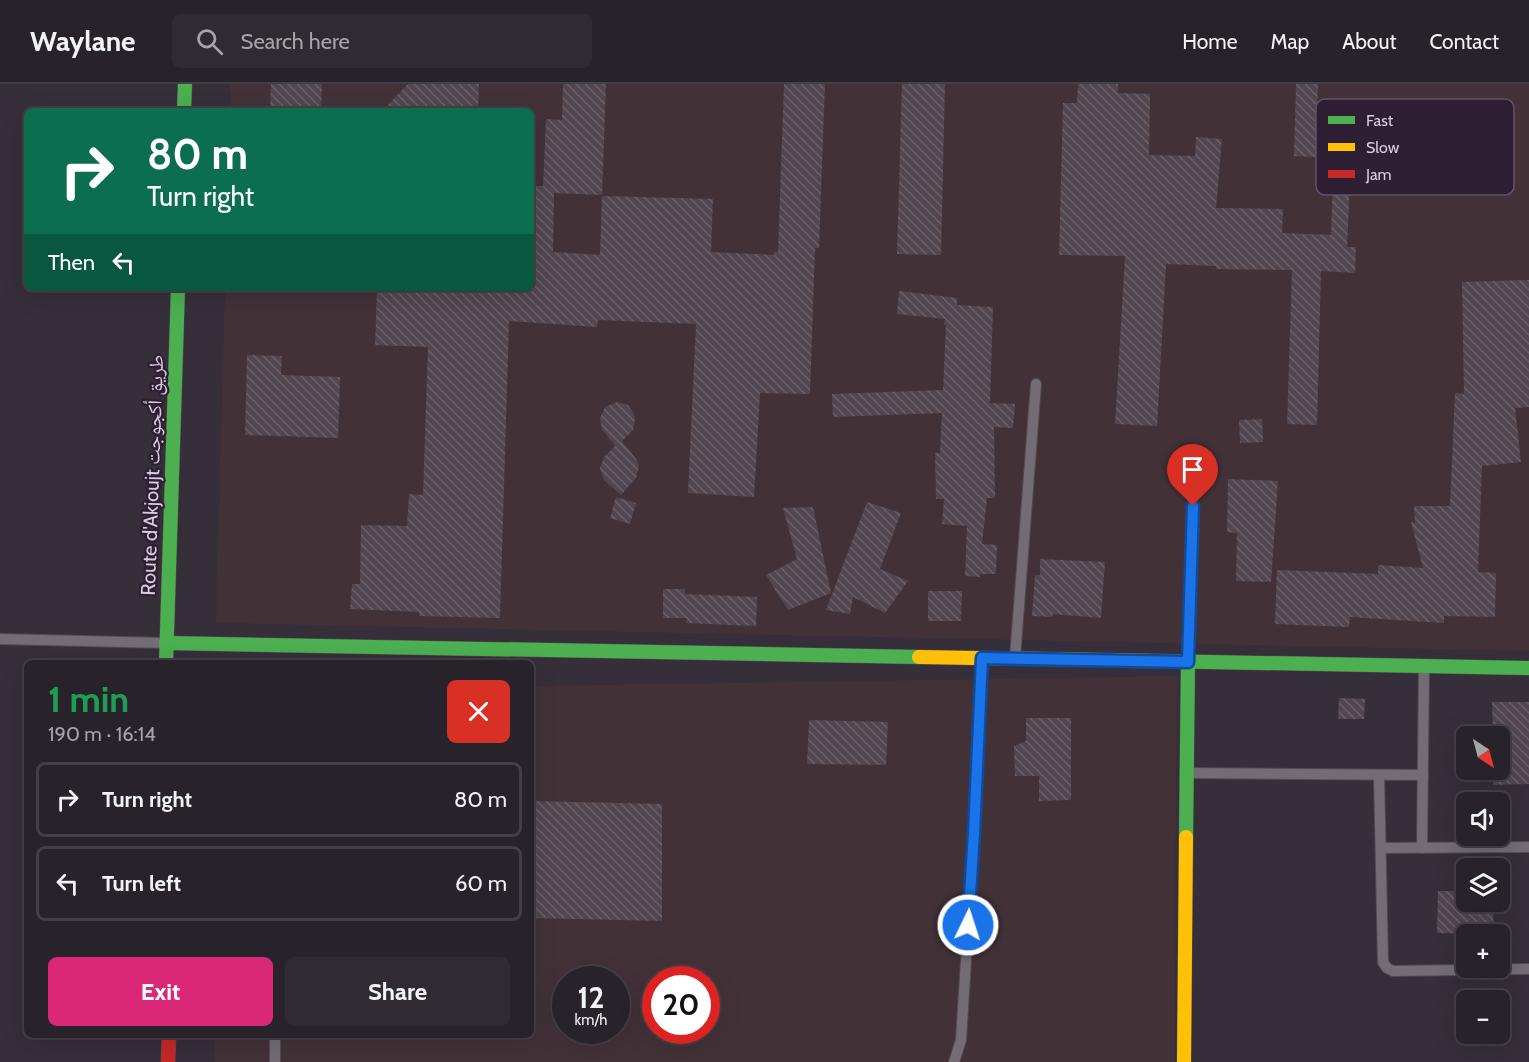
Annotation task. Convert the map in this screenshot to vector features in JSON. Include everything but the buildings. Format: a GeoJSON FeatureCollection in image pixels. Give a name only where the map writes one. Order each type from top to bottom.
{"type":"FeatureCollection","features":[{"type":"Feature","properties":{"kind":"main road"},"geometry":{"type":"LineString","coordinates":[[184,108],[185,84]]}},
{"type":"Feature","properties":{"kind":"main road","name":"Route d'Akjoujt طريق أكجوجت"},"geometry":{"type":"LineString","coordinates":[[166,660],[178,291]]}},
{"type":"Feature","properties":{"kind":"main road"},"geometry":{"type":"LineString","coordinates":[[166,643],[273,650],[982,658],[1529,668]]}},
{"type":"Feature","properties":{"kind":"main road"},"geometry":{"type":"LineString","coordinates":[[1184,1062],[1188,662]]}},
{"type":"Feature","properties":{"kind":"main road"},"geometry":{"type":"LineString","coordinates":[[168,1062],[170,1038]]}},
{"type":"Feature","properties":{"kind":"lane"},"geometry":{"type":"LineString","coordinates":[[1015,659],[1036,384]]}},
{"type":"Feature","properties":{"kind":"lane"},"geometry":{"type":"LineString","coordinates":[[1188,662],[1193,506]]}},
{"type":"Feature","properties":{"kind":"lane"},"geometry":{"type":"LineString","coordinates":[[0,639],[166,643]]}},
{"type":"Feature","properties":{"kind":"lane"},"geometry":{"type":"LineString","coordinates":[[954,1062],[961,1040],[982,658]]}},
{"type":"Feature","properties":{"kind":"lane"},"geometry":{"type":"LineString","coordinates":[[1422,848],[1424,666]]}},
{"type":"Feature","properties":{"kind":"lane"},"geometry":{"type":"LineString","coordinates":[[1187,773],[1423,775]]}},
{"type":"Feature","properties":{"kind":"lane"},"geometry":{"type":"LineString","coordinates":[[1379,775],[1383,962],[1387,968],[1393,971],[1529,969]]}},
{"type":"Feature","properties":{"kind":"lane"},"geometry":{"type":"LineString","coordinates":[[1382,848],[1529,847]]}},
{"type":"Feature","properties":{"kind":"lane"},"geometry":{"type":"LineString","coordinates":[[275,1038],[275,1062]]}},
{"type":"Feature","properties":{"kind":"shaded area"},"geometry":{"type":"Polygon","coordinates":[[[230,84],[1529,84],[1529,651],[216,623],[225,291],[534,291],[534,108],[230,108],[230,84]]]}},
{"type":"Feature","properties":{"kind":"shaded area"},"geometry":{"type":"Polygon","coordinates":[[[1177,676],[1174,1062],[214,1062],[215,1038],[534,1038],[534,686],[1177,676]]]}},
{"type":"Feature","properties":{"kind":"traffic: fast"},"geometry":{"type":"LineString","coordinates":[[184,108],[185,84]]}},
{"type":"Feature","properties":{"kind":"traffic: fast"},"geometry":{"type":"LineString","coordinates":[[166,660],[178,291]]}},
{"type":"Feature","properties":{"kind":"traffic: fast"},"geometry":{"type":"LineString","coordinates":[[166,643],[919,657]]}},
{"type":"Feature","properties":{"kind":"traffic: fast"},"geometry":{"type":"LineString","coordinates":[[1158,661],[1529,668]]}},
{"type":"Feature","properties":{"kind":"traffic: fast"},"geometry":{"type":"LineString","coordinates":[[1186,837],[1188,662]]}},
{"type":"Feature","properties":{"kind":"traffic: slow"},"geometry":{"type":"LineString","coordinates":[[919,657],[1158,661]]}},
{"type":"Feature","properties":{"kind":"traffic: slow"},"geometry":{"type":"LineString","coordinates":[[1184,1062],[1186,837]]}},
{"type":"Feature","properties":{"kind":"traffic: jam"},"geometry":{"type":"LineString","coordinates":[[168,1062],[169,1038]]}},
{"type":"Feature","properties":{"kind":"route"},"geometry":{"type":"LineString","coordinates":[[968,925],[982,658],[1188,662],[1193,506]]}}]}
